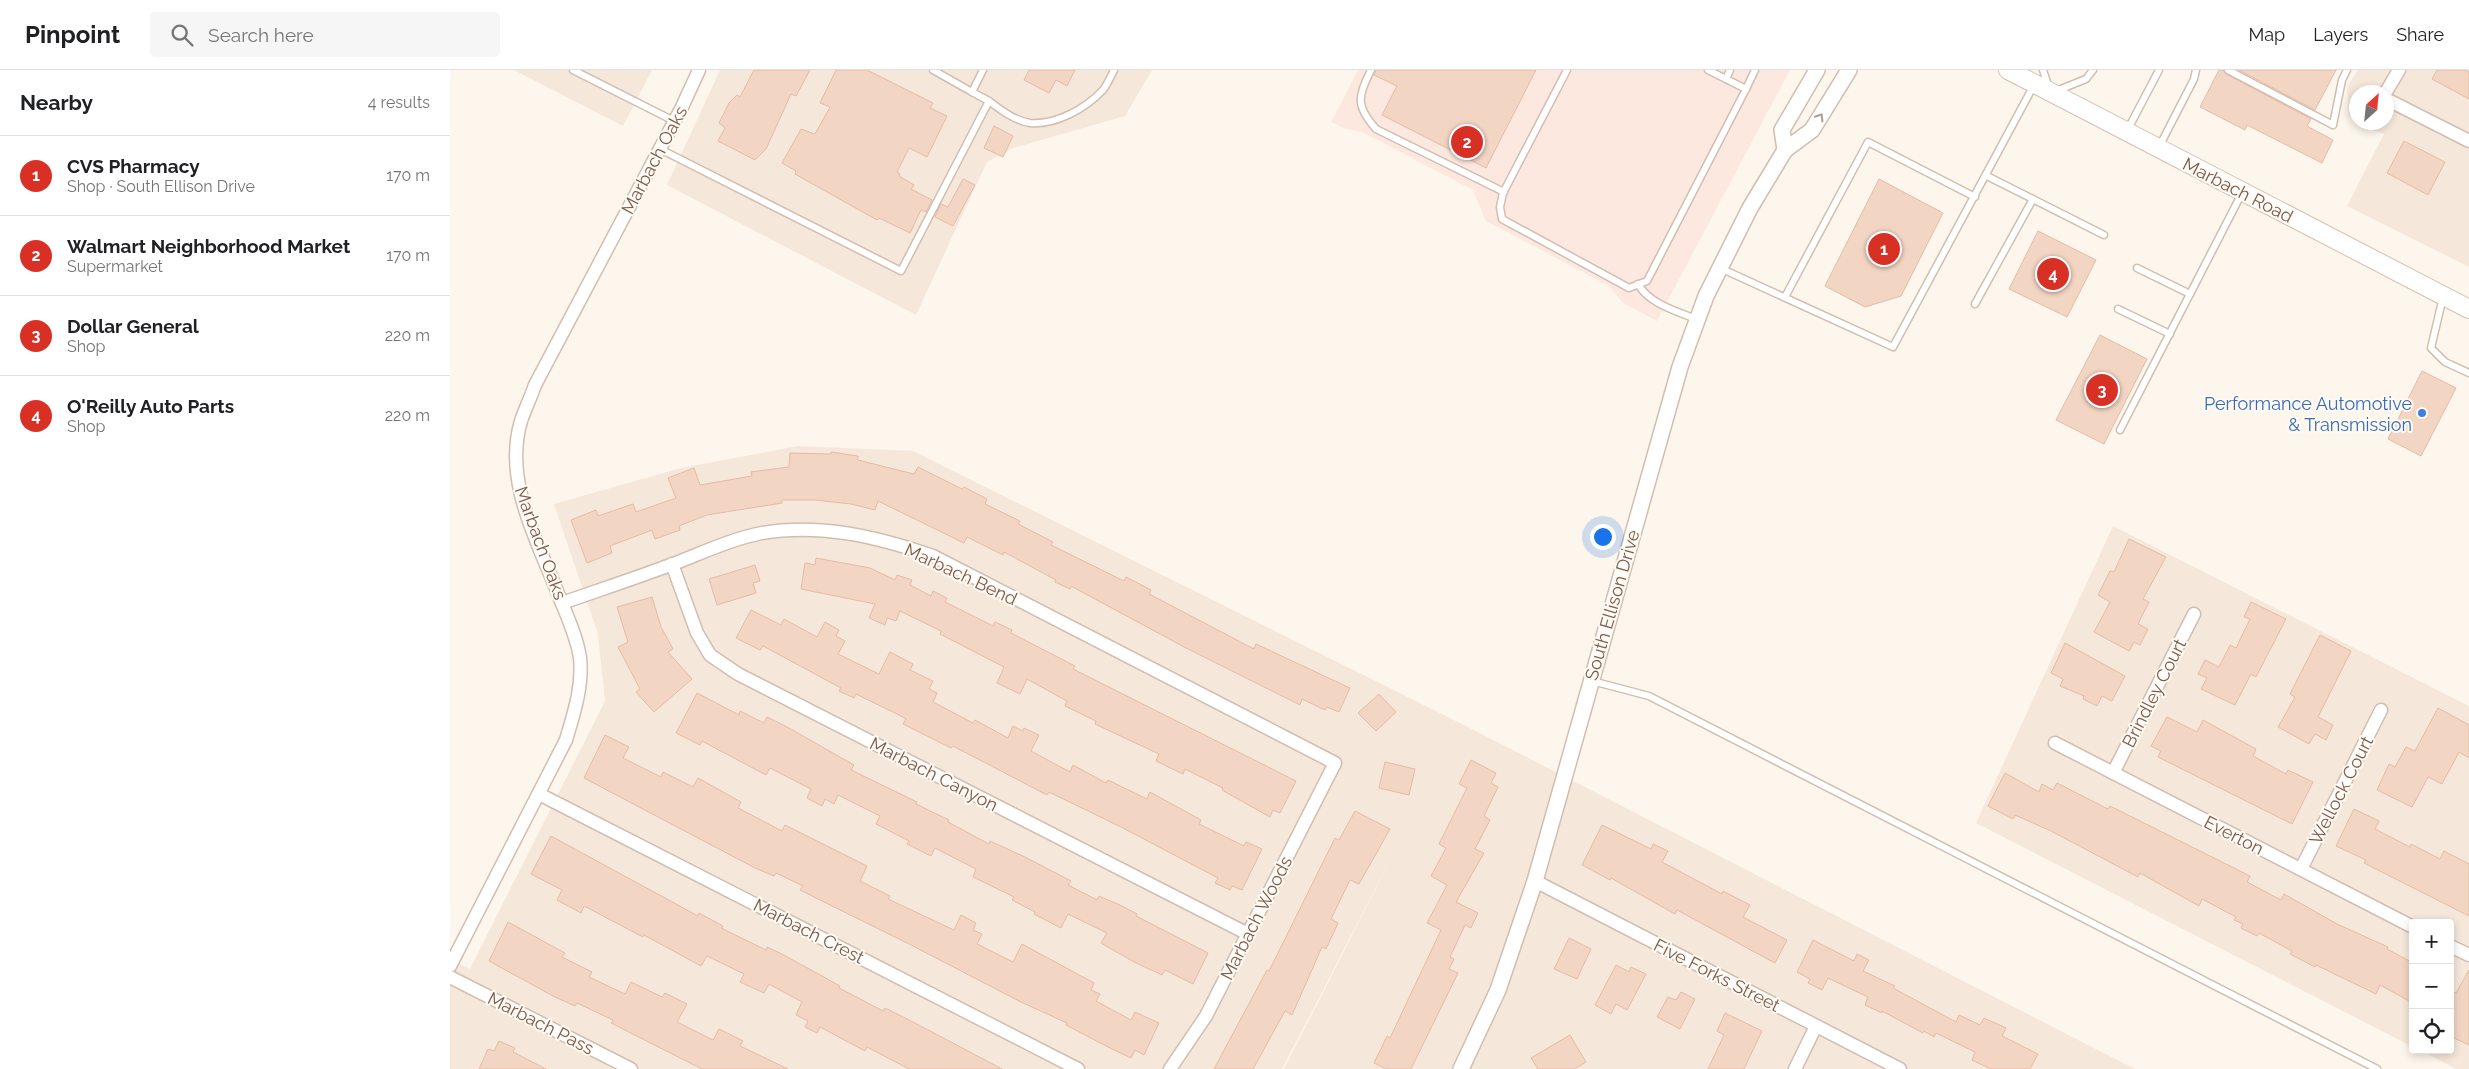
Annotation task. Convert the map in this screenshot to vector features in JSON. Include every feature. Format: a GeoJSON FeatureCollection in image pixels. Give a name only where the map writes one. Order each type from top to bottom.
{"type":"FeatureCollection","features":[{"type":"Feature","properties":{"kind":"main road","name":"Marbach Road"},"geometry":{"type":"LineString","coordinates":[[2008,70],[2039,77],[2051,92],[2469,309]]}},
{"type":"Feature","properties":{"kind":"street","name":"Marbach Oaks"},"geometry":{"type":"LineString","coordinates":[[450,966],[566,740],[578,700],[580,657],[518,485],[516,453],[521,422],[535,385],[660,149],[699,70]]}},
{"type":"Feature","properties":{"kind":"street"},"geometry":{"type":"LineString","coordinates":[[1785,150],[1782,130],[1817,70]]}},
{"type":"Feature","properties":{"kind":"street","name":"South Ellison Drive"},"geometry":{"type":"LineString","coordinates":[[1461,1069],[1498,990],[1535,881],[1680,367],[1698,320],[1720,268],[1750,208],[1785,150],[1812,130],[1849,70]]}},
{"type":"Feature","properties":{"kind":"street"},"geometry":{"type":"LineString","coordinates":[[2390,85],[2399,70]]}},
{"type":"Feature","properties":{"kind":"street"},"geometry":{"type":"LineString","coordinates":[[2394,103],[2469,141]]}},
{"type":"Feature","properties":{"kind":"street","name":"Marbach Bend"},"geometry":{"type":"LineString","coordinates":[[562,603],[730,542],[763,533],[801,530],[849,533],[888,541],[933,556],[1335,763]]}},
{"type":"Feature","properties":{"kind":"street","name":"Marbach Canyon"},"geometry":{"type":"LineString","coordinates":[[672,564],[697,633],[710,655],[738,674],[1248,934]]}},
{"type":"Feature","properties":{"kind":"street","name":"Brindley Court"},"geometry":{"type":"LineString","coordinates":[[2113,773],[2194,614]]}},
{"type":"Feature","properties":{"kind":"street","name":"Wellock Court"},"geometry":{"type":"LineString","coordinates":[[2301,869],[2381,710]]}},
{"type":"Feature","properties":{"kind":"street","name":"Everton"},"geometry":{"type":"LineString","coordinates":[[2055,743],[2409,924]]}},
{"type":"Feature","properties":{"kind":"street","name":"Marbach Woods"},"geometry":{"type":"LineString","coordinates":[[1170,1069],[1206,1016],[1335,763]]}},
{"type":"Feature","properties":{"kind":"street","name":"Marbach Crest"},"geometry":{"type":"LineString","coordinates":[[539,794],[1078,1069]]}},
{"type":"Feature","properties":{"kind":"street","name":"Five Forks Street"},"geometry":{"type":"LineString","coordinates":[[1535,881],[1900,1069]]}},
{"type":"Feature","properties":{"kind":"street"},"geometry":{"type":"LineString","coordinates":[[2454,948],[2469,955]]}},
{"type":"Feature","properties":{"kind":"street","name":"Marbach Pass"},"geometry":{"type":"LineString","coordinates":[[450,976],[631,1069]]}},
{"type":"Feature","properties":{"kind":"street"},"geometry":{"type":"LineString","coordinates":[[1795,1069],[1816,1026]]}},
{"type":"Feature","properties":{"kind":"lane"},"geometry":{"type":"LineString","coordinates":[[573,70],[674,121]]}},
{"type":"Feature","properties":{"kind":"lane"},"geometry":{"type":"LineString","coordinates":[[934,70],[989,101],[1006,114],[1029,123],[1055,120],[1077,110],[1103,90],[1114,70]]}},
{"type":"Feature","properties":{"kind":"lane"},"geometry":{"type":"LineString","coordinates":[[972,92],[983,70]]}},
{"type":"Feature","properties":{"kind":"lane"},"geometry":{"type":"LineString","coordinates":[[1371,70],[1360,100],[1362,113],[1376,128],[1504,192]]}},
{"type":"Feature","properties":{"kind":"lane"},"geometry":{"type":"LineString","coordinates":[[1568,70],[1504,192],[1500,207],[1502,219],[1629,288],[1647,281],[1754,70]]}},
{"type":"Feature","properties":{"kind":"lane"},"geometry":{"type":"LineString","coordinates":[[1708,70],[1746,89]]}},
{"type":"Feature","properties":{"kind":"lane"},"geometry":{"type":"LineString","coordinates":[[1726,79],[1730,70]]}},
{"type":"Feature","properties":{"kind":"lane"},"geometry":{"type":"LineString","coordinates":[[2051,92],[2086,79],[2093,70]]}},
{"type":"Feature","properties":{"kind":"lane"},"geometry":{"type":"LineString","coordinates":[[2126,131],[2159,70]]}},
{"type":"Feature","properties":{"kind":"lane"},"geometry":{"type":"LineString","coordinates":[[2158,148],[2194,79],[2196,70]]}},
{"type":"Feature","properties":{"kind":"lane"},"geometry":{"type":"LineString","coordinates":[[2228,70],[2333,125],[2342,80],[2347,70]]}},
{"type":"Feature","properties":{"kind":"lane"},"geometry":{"type":"LineString","coordinates":[[1720,268],[1893,347],[2039,77]]}},
{"type":"Feature","properties":{"kind":"lane"},"geometry":{"type":"LineString","coordinates":[[660,149],[901,271],[989,101]]}},
{"type":"Feature","properties":{"kind":"lane"},"geometry":{"type":"LineString","coordinates":[[1785,298],[1868,142],[1975,197]]}},
{"type":"Feature","properties":{"kind":"lane"},"geometry":{"type":"LineString","coordinates":[[1986,176],[2104,235]]}},
{"type":"Feature","properties":{"kind":"lane"},"geometry":{"type":"LineString","coordinates":[[2120,430],[2243,192]]}},
{"type":"Feature","properties":{"kind":"lane"},"geometry":{"type":"LineString","coordinates":[[1975,304],[2033,199]]}},
{"type":"Feature","properties":{"kind":"lane"},"geometry":{"type":"LineString","coordinates":[[2137,268],[2190,294]]}},
{"type":"Feature","properties":{"kind":"lane"},"geometry":{"type":"LineString","coordinates":[[1638,284],[1644,293],[1653,300],[1698,320]]}},
{"type":"Feature","properties":{"kind":"lane"},"geometry":{"type":"LineString","coordinates":[[2443,296],[2431,348],[2445,362],[2469,373]]}},
{"type":"Feature","properties":{"kind":"lane"},"geometry":{"type":"LineString","coordinates":[[2118,309],[2170,334]]}},
{"type":"Feature","properties":{"kind":"lane"},"geometry":{"type":"LineString","coordinates":[[1591,680],[1649,696],[2377,1069]]}},
{"type":"Feature","properties":{"kind":"shaded area"},"geometry":{"type":"Polygon","coordinates":[[[514,70],[652,70],[623,126],[514,70]]]}},
{"type":"Feature","properties":{"kind":"shaded area"},"geometry":{"type":"Polygon","coordinates":[[[720,70],[1152,70],[1125,116],[1013,148],[987,162],[916,315],[667,185],[720,70]]]}},
{"type":"Feature","properties":{"kind":"shaded area"},"geometry":{"type":"Polygon","coordinates":[[[1358,70],[1790,70],[1657,321],[1623,303],[1609,286],[1486,221],[1473,190],[1362,132],[1346,129],[1331,122],[1358,70]]]}},
{"type":"Feature","properties":{"kind":"shaded area"},"geometry":{"type":"Polygon","coordinates":[[[2358,70],[2469,70],[2469,267],[2347,206],[2384,134],[2373,130],[2394,130],[2394,85],[2349,85],[2349,115],[2347,87],[2358,70]]]}},
{"type":"Feature","properties":{"kind":"shaded area"},"geometry":{"type":"Polygon","coordinates":[[[798,446],[913,451],[1460,723],[2135,1069],[1284,1069],[1396,849],[1282,1069],[450,1069],[450,959],[470,969],[605,701],[598,634],[554,504],[681,468],[798,446]]]}},
{"type":"Feature","properties":{"kind":"shaded area"},"geometry":{"type":"Polygon","coordinates":[[[2113,526],[2469,706],[2469,1069],[2456,1069],[2428,1054],[2454,1054],[2454,919],[2409,919],[2409,1045],[1976,823],[2113,526]]]}},
{"type":"Feature","properties":{"kind":"building"},"geometry":{"type":"Polygon","coordinates":[[[754,70],[810,70],[796,96],[791,94],[766,149],[755,160],[718,141],[725,128],[719,123],[729,103],[737,95],[740,97],[754,70]]]}},
{"type":"Feature","properties":{"kind":"building"},"geometry":{"type":"Polygon","coordinates":[[[836,70],[867,70],[933,103],[930,108],[947,116],[927,157],[909,148],[897,172],[900,174],[899,176],[914,185],[911,189],[932,200],[926,212],[921,210],[910,233],[879,218],[877,220],[795,174],[796,171],[782,163],[801,129],[815,134],[830,107],[820,103],[836,70]]]}},
{"type":"Feature","properties":{"kind":"building"},"geometry":{"type":"Polygon","coordinates":[[[1029,70],[1075,70],[1067,86],[1056,80],[1049,93],[1024,80],[1029,70]]]}},
{"type":"Feature","properties":{"kind":"building"},"geometry":{"type":"Polygon","coordinates":[[[1376,70],[1536,70],[1486,168],[1382,115],[1397,86],[1374,75],[1376,70]]]}},
{"type":"Feature","properties":{"kind":"building"},"geometry":{"type":"Polygon","coordinates":[[[2219,70],[2223,70],[2226,74],[2311,119],[2307,126],[2333,140],[2322,163],[2247,125],[2245,130],[2200,107],[2219,70]]]}},
{"type":"Feature","properties":{"kind":"building"},"geometry":{"type":"Polygon","coordinates":[[[2239,70],[2336,70],[2315,110],[2239,70]]]}},
{"type":"Feature","properties":{"kind":"building"},"geometry":{"type":"Polygon","coordinates":[[[2437,70],[2464,70],[2469,72],[2469,99],[2432,79],[2437,70]]]}},
{"type":"Feature","properties":{"kind":"building"},"geometry":{"type":"Polygon","coordinates":[[[994,126],[1013,136],[1003,157],[984,148],[994,126]]]}},
{"type":"Feature","properties":{"kind":"building"},"geometry":{"type":"Polygon","coordinates":[[[2404,141],[2445,162],[2428,195],[2387,173],[2404,141]]]}},
{"type":"Feature","properties":{"kind":"building"},"geometry":{"type":"Polygon","coordinates":[[[963,179],[975,185],[953,226],[935,217],[941,204],[948,207],[963,179]]]}},
{"type":"Feature","properties":{"kind":"building"},"geometry":{"type":"Polygon","coordinates":[[[1879,179],[1943,213],[1901,296],[1865,307],[1825,286],[1879,179]]]}},
{"type":"Feature","properties":{"kind":"building"},"geometry":{"type":"Polygon","coordinates":[[[2038,231],[2096,260],[2067,317],[2009,289],[2038,231]]]}},
{"type":"Feature","properties":{"kind":"building"},"geometry":{"type":"Polygon","coordinates":[[[2100,335],[2147,359],[2104,444],[2056,420],[2100,335]]]}},
{"type":"Feature","properties":{"kind":"building","name":"Performance Automotive & Transmission"},"geometry":{"type":"Polygon","coordinates":[[[2422,371],[2456,388],[2421,456],[2388,439],[2422,371]]]}},
{"type":"Feature","properties":{"kind":"building"},"geometry":{"type":"Polygon","coordinates":[[[831,452],[858,456],[858,460],[914,474],[918,467],[962,489],[964,487],[987,499],[985,504],[1020,521],[1018,524],[1053,542],[1051,545],[1124,581],[1126,577],[1151,590],[1149,594],[1254,649],[1256,644],[1350,688],[1339,712],[1327,707],[1325,710],[1302,699],[1300,705],[1186,648],[1071,586],[1070,589],[1055,582],[1056,580],[1004,552],[1003,555],[967,537],[964,543],[878,501],[875,510],[851,504],[815,500],[782,500],[782,503],[707,515],[679,526],[680,530],[655,539],[652,530],[610,546],[612,553],[587,563],[571,520],[596,510],[598,516],[633,504],[636,512],[676,498],[668,478],[694,468],[700,485],[752,476],[751,472],[789,467],[790,453],[831,454],[831,452]]]}},
{"type":"Feature","properties":{"kind":"building"},"geometry":{"type":"Polygon","coordinates":[[[2129,539],[2166,557],[2143,599],[2149,602],[2138,624],[2148,629],[2140,645],[2134,642],[2129,651],[2094,632],[2110,602],[2098,595],[2110,571],[2114,572],[2129,539]]]}},
{"type":"Feature","properties":{"kind":"building"},"geometry":{"type":"Polygon","coordinates":[[[816,558],[870,568],[895,580],[897,575],[912,580],[910,585],[931,596],[933,591],[947,598],[945,602],[993,626],[995,622],[1012,630],[1011,633],[1075,666],[1073,669],[1296,781],[1280,813],[1273,810],[1270,817],[1222,790],[1223,788],[1185,769],[1183,774],[1156,761],[1159,754],[1095,724],[1096,721],[1065,706],[1067,701],[1027,679],[1020,694],[997,683],[1004,667],[940,634],[941,631],[900,611],[896,621],[887,618],[885,625],[869,618],[875,604],[801,589],[805,563],[815,565],[816,558]]]}},
{"type":"Feature","properties":{"kind":"building"},"geometry":{"type":"Polygon","coordinates":[[[755,565],[760,581],[753,583],[756,593],[717,605],[709,579],[755,565]]]}},
{"type":"Feature","properties":{"kind":"building"},"geometry":{"type":"Polygon","coordinates":[[[652,597],[661,627],[673,649],[668,652],[692,679],[654,712],[636,692],[640,689],[618,647],[628,642],[617,607],[652,597]]]}},
{"type":"Feature","properties":{"kind":"building"},"geometry":{"type":"Polygon","coordinates":[[[2251,602],[2286,619],[2256,677],[2251,674],[2235,705],[2201,689],[2207,678],[2198,674],[2205,660],[2219,667],[2230,645],[2236,648],[2250,619],[2244,617],[2251,602]]]}},
{"type":"Feature","properties":{"kind":"building"},"geometry":{"type":"Polygon","coordinates":[[[751,610],[781,625],[784,619],[817,637],[825,622],[839,630],[836,636],[845,641],[838,654],[879,674],[890,652],[913,664],[910,670],[933,681],[929,689],[937,693],[933,702],[973,723],[975,720],[1008,738],[1013,726],[1023,731],[1024,728],[1039,735],[1031,751],[1070,772],[1073,765],[1106,783],[1108,780],[1147,799],[1150,792],[1201,820],[1199,824],[1244,846],[1246,842],[1262,849],[1242,890],[1232,886],[1230,890],[1215,883],[1218,878],[1123,828],[1049,792],[1047,795],[953,746],[951,748],[903,724],[906,719],[856,694],[854,698],[839,691],[841,688],[763,646],[760,650],[736,638],[751,610]]]}},
{"type":"Feature","properties":{"kind":"building"},"geometry":{"type":"Polygon","coordinates":[[[2320,635],[2351,651],[2318,717],[2333,725],[2326,740],[2315,734],[2309,744],[2278,727],[2295,697],[2290,694],[2320,635]]]}},
{"type":"Feature","properties":{"kind":"building"},"geometry":{"type":"Polygon","coordinates":[[[2065,643],[2125,676],[2112,701],[2102,696],[2097,706],[2083,699],[2084,696],[2060,686],[2063,679],[2051,673],[2065,643]]]}},
{"type":"Feature","properties":{"kind":"building"},"geometry":{"type":"Polygon","coordinates":[[[697,693],[739,715],[740,711],[764,723],[767,717],[789,728],[854,765],[851,770],[917,802],[916,804],[949,820],[948,822],[989,844],[990,841],[1071,881],[1068,885],[1097,900],[1099,896],[1122,906],[1137,914],[1136,916],[1208,953],[1193,984],[1165,970],[1162,975],[1134,962],[1101,943],[1107,933],[1068,914],[1061,928],[1034,914],[1035,912],[1012,900],[1014,897],[973,877],[976,869],[935,848],[931,856],[907,844],[909,841],[876,824],[880,816],[838,795],[834,804],[825,799],[822,806],[807,798],[811,789],[770,768],[766,775],[702,741],[700,745],[676,733],[697,693]]]}},
{"type":"Feature","properties":{"kind":"building"},"geometry":{"type":"Polygon","coordinates":[[[1379,694],[1396,712],[1376,731],[1358,713],[1379,694]]]}},
{"type":"Feature","properties":{"kind":"building"},"geometry":{"type":"Polygon","coordinates":[[[2438,708],[2469,725],[2469,758],[2459,752],[2442,784],[2428,777],[2412,807],[2377,790],[2389,764],[2395,767],[2406,747],[2415,751],[2438,708]]]}},
{"type":"Feature","properties":{"kind":"building"},"geometry":{"type":"Polygon","coordinates":[[[2167,717],[2197,732],[2203,720],[2256,749],[2253,756],[2286,774],[2288,770],[2313,782],[2292,824],[2158,757],[2161,751],[2151,746],[2167,717]]]}},
{"type":"Feature","properties":{"kind":"building"},"geometry":{"type":"Polygon","coordinates":[[[605,735],[629,747],[623,758],[661,777],[663,772],[693,787],[698,778],[741,802],[738,808],[782,831],[785,825],[867,866],[860,881],[890,896],[888,899],[954,930],[961,915],[976,923],[973,930],[982,934],[977,944],[1013,962],[1022,944],[1094,983],[1091,990],[1100,994],[1096,1001],[1131,1020],[1135,1012],[1159,1023],[1144,1055],[1135,1050],[1131,1058],[1112,1049],[1066,1025],[1067,1023],[1021,1002],[800,890],[803,886],[776,873],[774,876],[755,868],[584,778],[605,735]]]}},
{"type":"Feature","properties":{"kind":"building"},"geometry":{"type":"Polygon","coordinates":[[[1471,760],[1496,773],[1491,783],[1498,787],[1484,816],[1490,820],[1475,849],[1484,853],[1456,902],[1478,913],[1471,928],[1465,925],[1450,957],[1454,959],[1449,969],[1458,973],[1411,1069],[1386,1069],[1374,1063],[1387,1036],[1390,1038],[1441,930],[1427,923],[1447,885],[1431,876],[1446,848],[1439,844],[1467,788],[1459,784],[1471,760]]]}},
{"type":"Feature","properties":{"kind":"building"},"geometry":{"type":"Polygon","coordinates":[[[1385,762],[1415,769],[1409,795],[1379,788],[1385,762]]]}},
{"type":"Feature","properties":{"kind":"building"},"geometry":{"type":"Polygon","coordinates":[[[2005,773],[2039,792],[2042,784],[2053,790],[2057,783],[2108,809],[2110,806],[2250,876],[2247,882],[2281,900],[2284,894],[2337,924],[2388,947],[2387,949],[2409,961],[2409,1001],[2380,985],[2376,994],[2316,965],[2315,967],[2290,954],[2292,951],[2259,933],[2257,936],[2241,928],[2243,924],[2234,920],[2236,917],[2202,899],[2199,906],[2140,873],[2138,877],[2051,831],[2015,815],[2013,819],[1988,806],[2005,773]]]}},
{"type":"Feature","properties":{"kind":"building"},"geometry":{"type":"Polygon","coordinates":[[[2354,809],[2379,821],[2375,829],[2410,847],[2411,844],[2440,859],[2444,851],[2469,864],[2469,916],[2364,863],[2366,860],[2336,846],[2354,809]]]}},
{"type":"Feature","properties":{"kind":"building"},"geometry":{"type":"Polygon","coordinates":[[[1355,811],[1390,829],[1359,884],[1350,880],[1331,919],[1338,923],[1326,949],[1322,947],[1292,1015],[1285,1011],[1253,1069],[1214,1069],[1267,970],[1269,971],[1335,838],[1339,840],[1355,811]]]}},
{"type":"Feature","properties":{"kind":"building"},"geometry":{"type":"Polygon","coordinates":[[[1602,825],[1651,849],[1653,844],[1668,851],[1662,862],[1722,894],[1723,891],[1750,905],[1743,917],[1787,940],[1775,963],[1677,910],[1675,914],[1611,878],[1610,880],[1582,865],[1602,825]]]}},
{"type":"Feature","properties":{"kind":"building"},"geometry":{"type":"Polygon","coordinates":[[[551,836],[698,916],[699,913],[723,926],[721,928],[766,950],[767,947],[782,954],[840,986],[839,988],[883,1011],[885,1008],[1002,1069],[909,1069],[867,1047],[865,1051],[820,1027],[817,1033],[805,1027],[808,1021],[796,1015],[802,1002],[769,984],[764,993],[740,982],[744,974],[707,956],[701,966],[644,935],[643,937],[584,906],[581,913],[557,900],[562,890],[531,874],[551,836]]]}},
{"type":"Feature","properties":{"kind":"building"},"geometry":{"type":"Polygon","coordinates":[[[508,922],[565,953],[562,957],[592,972],[589,977],[625,994],[631,982],[662,997],[665,993],[687,1004],[677,1022],[713,1040],[719,1029],[743,1041],[740,1046],[788,1069],[702,1069],[611,1023],[613,1020],[577,1003],[575,1006],[553,996],[489,961],[508,922]]]}},
{"type":"Feature","properties":{"kind":"building"},"geometry":{"type":"Polygon","coordinates":[[[1569,938],[1591,949],[1577,979],[1554,969],[1569,938]]]}},
{"type":"Feature","properties":{"kind":"building"},"geometry":{"type":"Polygon","coordinates":[[[1813,940],[1854,961],[1857,954],[1869,960],[1863,971],[1895,986],[1893,988],[1956,1022],[1959,1015],[1980,1025],[1984,1018],[2006,1028],[2002,1036],[2038,1054],[2030,1069],[1991,1069],[1972,1060],[1975,1052],[1936,1033],[1934,1037],[1924,1031],[1923,1033],[1882,1011],[1882,1013],[1865,1005],[1868,997],[1828,978],[1822,990],[1808,983],[1810,979],[1797,972],[1813,940]]]}},
{"type":"Feature","properties":{"kind":"building"},"geometry":{"type":"Polygon","coordinates":[[[1616,965],[1629,972],[1631,967],[1646,974],[1627,1010],[1616,1004],[1611,1014],[1595,1005],[1616,965]]]}},
{"type":"Feature","properties":{"kind":"building"},"geometry":{"type":"Polygon","coordinates":[[[2469,970],[2469,1045],[2454,1038],[2454,992],[2456,993],[2469,970]]]}},
{"type":"Feature","properties":{"kind":"building"},"geometry":{"type":"Polygon","coordinates":[[[1681,992],[1695,999],[1680,1029],[1657,1017],[1668,997],[1676,1000],[1681,992]]]}},
{"type":"Feature","properties":{"kind":"building"},"geometry":{"type":"Polygon","coordinates":[[[1725,1013],[1762,1031],[1744,1069],[1708,1069],[1724,1035],[1717,1031],[1725,1013]]]}},
{"type":"Feature","properties":{"kind":"building"},"geometry":{"type":"Polygon","coordinates":[[[1570,1035],[1586,1062],[1574,1069],[1538,1069],[1531,1058],[1570,1035]]]}},
{"type":"Feature","properties":{"kind":"building"},"geometry":{"type":"Polygon","coordinates":[[[499,1041],[515,1048],[513,1052],[546,1069],[479,1069],[488,1049],[494,1051],[499,1041]]]}},
{"type":"Feature","properties":{"kind":"place","name":"Walmart Neighborhood Market"},"geometry":{"type":"Point","coordinates":[1467,142]}},
{"type":"Feature","properties":{"kind":"place","name":"CVS Pharmacy"},"geometry":{"type":"Point","coordinates":[1884,249]}},
{"type":"Feature","properties":{"kind":"place","name":"O'Reilly Auto Parts"},"geometry":{"type":"Point","coordinates":[2053,274]}},
{"type":"Feature","properties":{"kind":"place","name":"Dollar General"},"geometry":{"type":"Point","coordinates":[2102,390]}},
{"type":"Feature","properties":{"kind":"place","name":"Performance Automotive & Transmission"},"geometry":{"type":"Point","coordinates":[2422,413]}}]}
